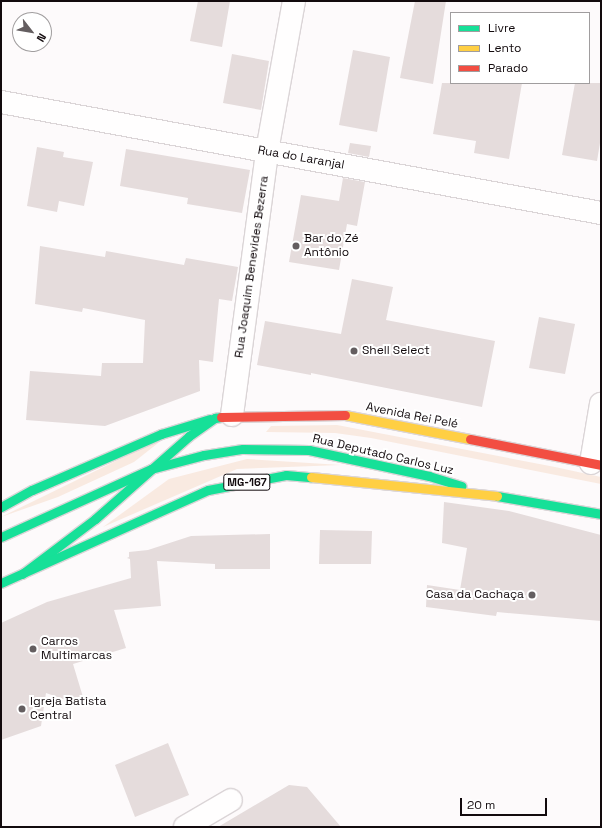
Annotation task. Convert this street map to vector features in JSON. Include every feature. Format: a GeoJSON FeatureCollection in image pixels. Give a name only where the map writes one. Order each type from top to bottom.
{"type":"FeatureCollection","features":[{"type":"Feature","properties":{"kind":"main road","name":"Avenida Rei Pelé"},"geometry":{"type":"LineString","coordinates":[[224,417],[345,415],[596,464]]}},
{"type":"Feature","properties":{"kind":"main road","name":"Rua Deputado Carlos Luz"},"geometry":{"type":"LineString","coordinates":[[22,574],[95,519],[189,436],[224,417]]}},
{"type":"Feature","properties":{"kind":"main road"},"geometry":{"type":"LineString","coordinates":[[1,507],[32,490],[161,434],[224,417]]}},
{"type":"Feature","properties":{"kind":"main road","name":"Rua Deputado Carlos Luz"},"geometry":{"type":"LineString","coordinates":[[1,536],[151,469],[204,455],[242,449],[309,450],[429,476],[490,495]]}},
{"type":"Feature","properties":{"kind":"main road","name":"MG-167"},"geometry":{"type":"LineString","coordinates":[[1,583],[208,490],[286,475],[350,478],[490,495],[601,514]]}},
{"type":"Feature","properties":{"kind":"street","name":"Rua Joaquim Benevides Bezerra"},"geometry":{"type":"LineString","coordinates":[[224,417],[267,152],[294,1]]}},
{"type":"Feature","properties":{"kind":"street","name":"Rua do Laranjal"},"geometry":{"type":"LineString","coordinates":[[1,102],[601,213]]}},
{"type":"Feature","properties":{"kind":"street"},"geometry":{"type":"LineString","coordinates":[[596,464],[601,404]]}},
{"type":"Feature","properties":{"kind":"street"},"geometry":{"type":"LineString","coordinates":[[185,827],[231,800]]}},
{"type":"Feature","properties":{"kind":"shaded area"},"geometry":{"type":"Polygon","coordinates":[[[337,425],[601,477],[601,484],[371,438],[335,433],[266,432],[271,426],[337,425]]]}},
{"type":"Feature","properties":{"kind":"shaded area"},"geometry":{"type":"Polygon","coordinates":[[[167,436],[134,462],[58,497],[1,517],[167,436]]]}},
{"type":"Feature","properties":{"kind":"shaded area"},"geometry":{"type":"Polygon","coordinates":[[[247,459],[341,465],[237,469],[103,527],[169,479],[247,459]]]}},
{"type":"Feature","properties":{"kind":"building"},"geometry":{"type":"Polygon","coordinates":[[[198,1],[230,1],[222,47],[190,41],[198,1]]]}},
{"type":"Feature","properties":{"kind":"building"},"geometry":{"type":"Polygon","coordinates":[[[415,1],[446,1],[433,84],[400,78],[415,1]]]}},
{"type":"Feature","properties":{"kind":"building"},"geometry":{"type":"Polygon","coordinates":[[[353,50],[390,57],[377,132],[339,125],[353,50]]]}},
{"type":"Feature","properties":{"kind":"building"},"geometry":{"type":"Polygon","coordinates":[[[232,54],[269,61],[261,110],[223,103],[232,54]]]}},
{"type":"Feature","properties":{"kind":"building"},"geometry":{"type":"Polygon","coordinates":[[[442,83],[522,84],[509,159],[474,153],[476,141],[433,134],[442,83]]]}},
{"type":"Feature","properties":{"kind":"building"},"geometry":{"type":"Polygon","coordinates":[[[601,83],[601,137],[597,161],[562,155],[575,84],[601,83]]]}},
{"type":"Feature","properties":{"kind":"building"},"geometry":{"type":"Polygon","coordinates":[[[350,143],[371,146],[369,157],[348,153],[350,143]]]}},
{"type":"Feature","properties":{"kind":"building"},"geometry":{"type":"Polygon","coordinates":[[[37,147],[64,152],[63,157],[93,162],[84,206],[59,201],[57,212],[27,206],[37,147]]]}},
{"type":"Feature","properties":{"kind":"building"},"geometry":{"type":"Polygon","coordinates":[[[126,149],[250,170],[242,213],[187,204],[188,198],[120,186],[126,149]]]}},
{"type":"Feature","properties":{"kind":"building"},"geometry":{"type":"Polygon","coordinates":[[[343,178],[365,182],[357,226],[347,224],[339,270],[289,262],[301,195],[339,201],[343,178]]]}},
{"type":"Feature","properties":{"kind":"building"},"geometry":{"type":"Polygon","coordinates":[[[40,246],[105,257],[106,251],[184,265],[186,258],[238,267],[232,301],[219,299],[213,362],[199,360],[200,391],[105,426],[26,420],[30,371],[101,376],[102,363],[143,363],[145,320],[83,308],[82,312],[35,304],[40,246]]]}},
{"type":"Feature","properties":{"kind":"building"},"geometry":{"type":"Polygon","coordinates":[[[352,279],[393,287],[386,320],[495,341],[482,407],[311,373],[311,375],[257,365],[265,321],[341,334],[352,279]]]}},
{"type":"Feature","properties":{"kind":"building"},"geometry":{"type":"Polygon","coordinates":[[[539,317],[575,324],[565,374],[529,368],[539,317]]]}},
{"type":"Feature","properties":{"kind":"building"},"geometry":{"type":"Polygon","coordinates":[[[444,502],[509,511],[601,535],[601,621],[497,612],[496,616],[426,607],[427,585],[460,590],[467,548],[442,543],[444,502]]]}},
{"type":"Feature","properties":{"kind":"building"},"geometry":{"type":"Polygon","coordinates":[[[320,530],[372,531],[371,564],[319,564],[320,530]]]}},
{"type":"Feature","properties":{"kind":"building"},"geometry":{"type":"Polygon","coordinates":[[[270,534],[270,569],[215,569],[215,564],[157,561],[161,606],[114,610],[126,648],[73,664],[86,707],[46,693],[41,726],[1,740],[1,623],[47,602],[131,578],[130,559],[127,558],[129,557],[129,552],[148,550],[191,536],[270,534]]]}},
{"type":"Feature","properties":{"kind":"building"},"geometry":{"type":"Polygon","coordinates":[[[168,743],[189,795],[135,817],[115,765],[168,743]]]}},
{"type":"Feature","properties":{"kind":"building"},"geometry":{"type":"Polygon","coordinates":[[[289,785],[307,787],[341,827],[218,827],[289,785]]]}},
{"type":"Feature","properties":{"kind":"traffic: fast"},"geometry":{"type":"LineString","coordinates":[[22,574],[95,519],[189,436],[215,418],[221,417]]}},
{"type":"Feature","properties":{"kind":"traffic: fast"},"geometry":{"type":"LineString","coordinates":[[1,507],[32,490],[161,434],[210,419]]}},
{"type":"Feature","properties":{"kind":"traffic: fast"},"geometry":{"type":"LineString","coordinates":[[1,537],[151,469],[204,455],[243,449],[309,450],[429,476],[461,486]]}},
{"type":"Feature","properties":{"kind":"traffic: fast"},"geometry":{"type":"LineString","coordinates":[[1,583],[208,490],[286,475],[311,477]]}},
{"type":"Feature","properties":{"kind":"traffic: fast"},"geometry":{"type":"LineString","coordinates":[[497,496],[601,514]]}},
{"type":"Feature","properties":{"kind":"traffic: slow"},"geometry":{"type":"LineString","coordinates":[[345,415],[470,439]]}},
{"type":"Feature","properties":{"kind":"traffic: slow"},"geometry":{"type":"LineString","coordinates":[[311,477],[497,496]]}},
{"type":"Feature","properties":{"kind":"traffic: jam"},"geometry":{"type":"LineString","coordinates":[[221,417],[345,415]]}},
{"type":"Feature","properties":{"kind":"traffic: jam"},"geometry":{"type":"LineString","coordinates":[[470,439],[601,465]]}},
{"type":"Feature","properties":{"kind":"place","name":"Bar do Zé Antônio"},"geometry":{"type":"Point","coordinates":[296,246]}},
{"type":"Feature","properties":{"kind":"place","name":"Shell Select"},"geometry":{"type":"Point","coordinates":[354,351]}},
{"type":"Feature","properties":{"kind":"place","name":"Casa da Cachaça"},"geometry":{"type":"Point","coordinates":[532,595]}},
{"type":"Feature","properties":{"kind":"place","name":"Carros Multimarcas"},"geometry":{"type":"Point","coordinates":[33,649]}},
{"type":"Feature","properties":{"kind":"place","name":"Igreja Batista Central"},"geometry":{"type":"Point","coordinates":[22,709]}}]}
